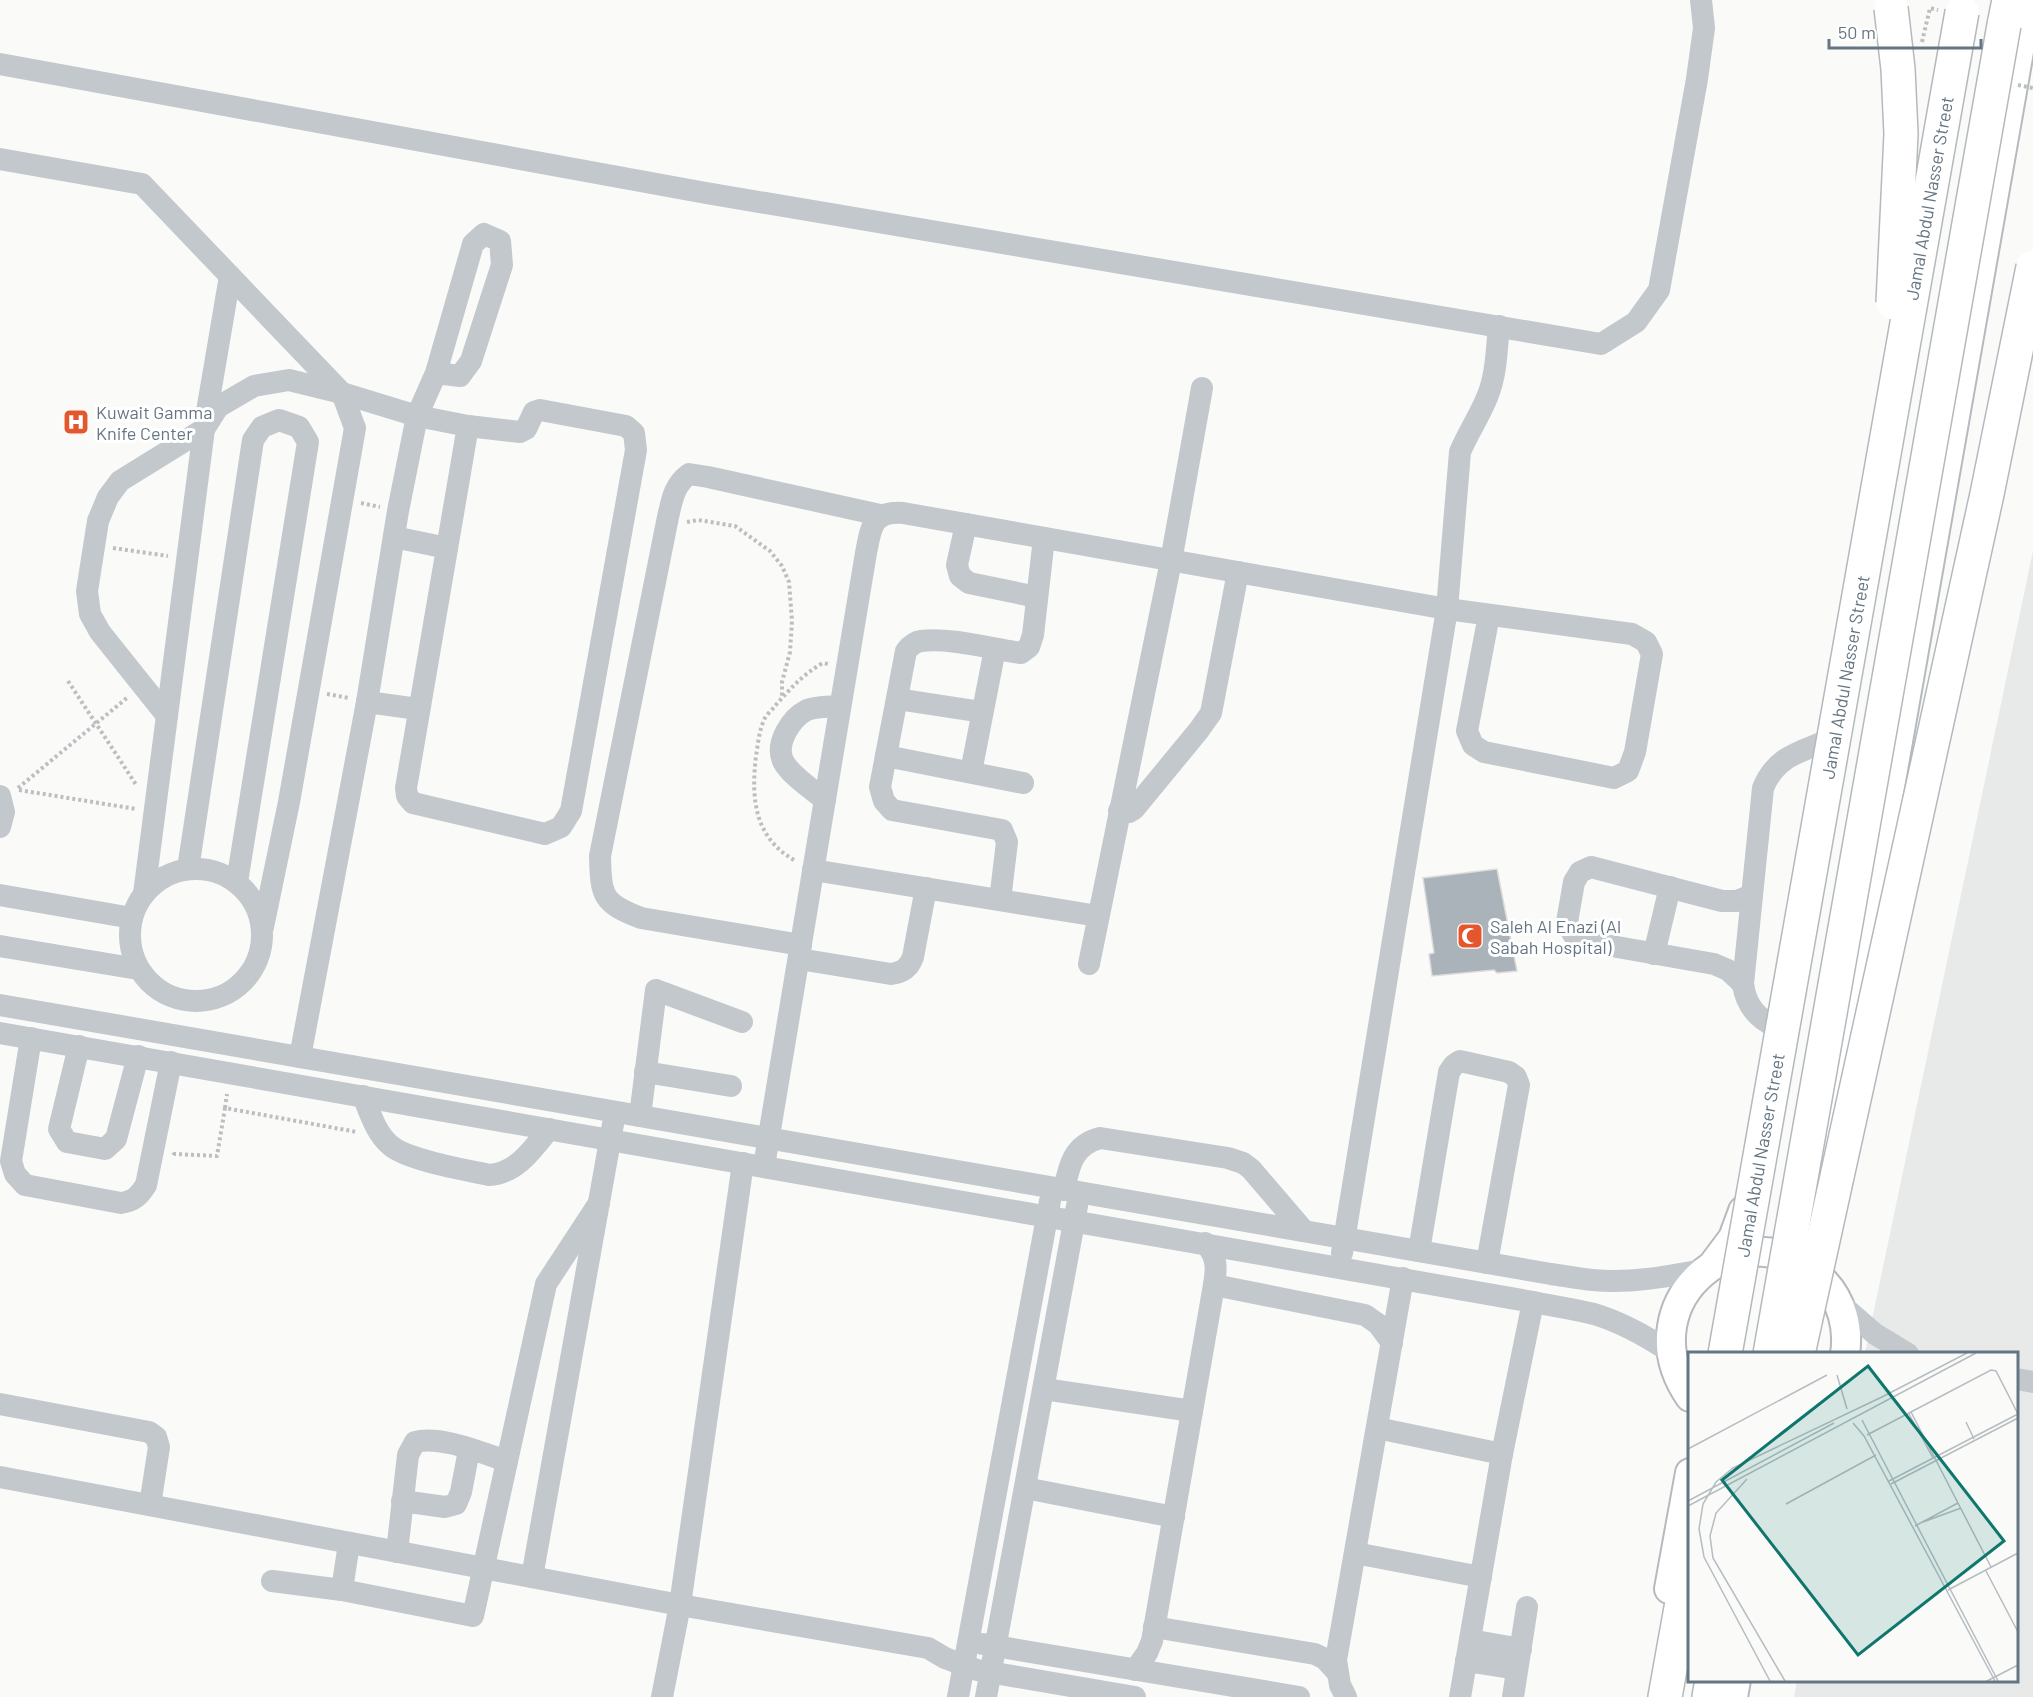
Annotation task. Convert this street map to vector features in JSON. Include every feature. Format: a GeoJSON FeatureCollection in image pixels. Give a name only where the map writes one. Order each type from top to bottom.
{"type":"FeatureCollection","features":[{"type":"Feature","properties":{"kind":"highway"},"geometry":{"type":"LineString","coordinates":[[1886,441],[1901,134],[1898,69],[1890,0]]}},
{"type":"Feature","properties":{"kind":"highway","name":"Jamal Abdul Nasser Street"},"geometry":{"type":"LineString","coordinates":[[1725,1352],[1965,0]]}},
{"type":"Feature","properties":{"kind":"highway"},"geometry":{"type":"LineString","coordinates":[[1770,1352],[2009,0]]}},
{"type":"Feature","properties":{"kind":"highway"},"geometry":{"type":"LineString","coordinates":[[1798,1352],[1987,494],[2033,267]]}},
{"type":"Feature","properties":{"kind":"highway"},"geometry":{"type":"LineString","coordinates":[[1665,1697],[1688,1564]]}},
{"type":"Feature","properties":{"kind":"highway"},"geometry":{"type":"LineString","coordinates":[[1652,1697],[1672,1654]]}},
{"type":"Feature","properties":{"kind":"highway"},"geometry":{"type":"LineString","coordinates":[[1709,1697],[1712,1682]]}},
{"type":"Feature","properties":{"kind":"main road"},"geometry":{"type":"LineString","coordinates":[[1845,1352],[1846,1330],[1833,1294],[1817,1263],[1812,1233],[2028,0]]}},
{"type":"Feature","properties":{"kind":"main road"},"geometry":{"type":"LineString","coordinates":[[1688,1394],[1674,1369],[1670,1352],[1673,1318],[1678,1303],[1687,1289],[1711,1266],[1733,1238],[1743,1213],[1826,741],[1942,4]]}},
{"type":"Feature","properties":{"kind":"main road"},"geometry":{"type":"LineString","coordinates":[[1711,1266],[1741,1254],[1774,1254],[1804,1265],[1818,1275],[1833,1294]]}},
{"type":"Feature","properties":{"kind":"main road"},"geometry":{"type":"LineString","coordinates":[[1652,1697],[1688,1479]]}},
{"type":"Feature","properties":{"kind":"main road"},"geometry":{"type":"LineString","coordinates":[[1733,1697],[1736,1682]]}},
{"type":"Feature","properties":{"kind":"street"},"geometry":{"type":"LineString","coordinates":[[0,64],[718,195],[1601,344],[1636,322],[1659,290],[1697,79],[1704,28],[1701,0]]}},
{"type":"Feature","properties":{"kind":"street"},"geometry":{"type":"LineString","coordinates":[[0,159],[142,184],[342,393],[355,428],[289,802],[263,927],[261,953],[249,976],[229,993],[204,1002],[178,1000],[155,988],[138,969],[130,944],[132,918],[144,894],[204,429],[230,276]]}},
{"type":"Feature","properties":{"kind":"street"},"geometry":{"type":"LineString","coordinates":[[300,1057],[368,702],[398,511],[417,416],[436,373],[473,244],[484,234],[500,241],[502,265],[471,361],[460,376],[436,373]]}},
{"type":"Feature","properties":{"kind":"street"},"geometry":{"type":"LineString","coordinates":[[1339,1266],[1447,609],[1460,452],[1493,380],[1499,326]]}},
{"type":"Feature","properties":{"kind":"street"},"geometry":{"type":"LineString","coordinates":[[166,716],[100,632],[90,614],[87,591],[94,545],[101,513],[108,497],[120,481],[204,429],[218,407],[254,386],[289,380],[342,393],[417,416],[468,426],[520,432],[526,429],[534,412],[540,410],[626,426],[634,433],[636,450],[571,811],[561,827],[544,834],[413,803],[407,796],[406,788],[418,709],[468,426]]}},
{"type":"Feature","properties":{"kind":"street"},"geometry":{"type":"LineString","coordinates":[[1089,964],[1171,561],[1202,388]]}},
{"type":"Feature","properties":{"kind":"street"},"geometry":{"type":"LineString","coordinates":[[188,869],[253,440],[262,427],[279,420],[299,427],[308,442],[237,882]]}},
{"type":"Feature","properties":{"kind":"street"},"geometry":{"type":"LineString","coordinates":[[926,888],[911,964],[906,969],[891,974],[641,918],[623,911],[608,900],[602,889],[600,856],[666,524],[675,490],[682,479],[689,474],[880,515],[889,512],[903,513],[1447,609],[1632,634],[1646,642],[1652,654],[1635,752],[1628,771],[1614,778],[1484,752],[1473,744],[1467,731],[1488,615]]}},
{"type":"Feature","properties":{"kind":"street"},"geometry":{"type":"LineString","coordinates":[[662,1697],[680,1605],[754,1164],[769,1138],[871,529],[880,515]]}},
{"type":"Feature","properties":{"kind":"street"},"geometry":{"type":"LineString","coordinates":[[966,524],[957,565],[960,576],[969,583],[1037,597]]}},
{"type":"Feature","properties":{"kind":"street"},"geometry":{"type":"LineString","coordinates":[[394,537],[447,548]]}},
{"type":"Feature","properties":{"kind":"street"},"geometry":{"type":"LineString","coordinates":[[1000,900],[1007,842],[1002,830],[892,810],[884,801],[880,787],[906,651],[912,644],[920,641],[944,641],[1021,653],[1029,647],[1033,635],[1044,538]]}},
{"type":"Feature","properties":{"kind":"street"},"geometry":{"type":"LineString","coordinates":[[1119,811],[1128,812],[1134,809],[1211,713],[1238,572]]}},
{"type":"Feature","properties":{"kind":"street"},"geometry":{"type":"LineString","coordinates":[[971,772],[995,649]]}},
{"type":"Feature","properties":{"kind":"street"},"geometry":{"type":"LineString","coordinates":[[897,699],[982,712]]}},
{"type":"Feature","properties":{"kind":"street"},"geometry":{"type":"LineString","coordinates":[[368,702],[418,709]]}},
{"type":"Feature","properties":{"kind":"street"},"geometry":{"type":"LineString","coordinates":[[825,800],[802,782],[783,762],[781,740],[784,733],[807,710],[840,706]]}},
{"type":"Feature","properties":{"kind":"street"},"geometry":{"type":"LineString","coordinates":[[1776,1027],[1765,1022],[1749,1005],[1743,984],[1763,788],[1767,778],[1784,759],[1826,741]]}},
{"type":"Feature","properties":{"kind":"street"},"geometry":{"type":"LineString","coordinates":[[886,756],[1023,783]]}},
{"type":"Feature","properties":{"kind":"street"},"geometry":{"type":"LineString","coordinates":[[0,828],[6,794]]}},
{"type":"Feature","properties":{"kind":"street"},"geometry":{"type":"LineString","coordinates":[[1743,984],[1737,976],[1721,966],[1578,939],[1567,922],[1574,882],[1580,872],[1591,867],[1722,901],[1737,901],[1752,895]]}},
{"type":"Feature","properties":{"kind":"street"},"geometry":{"type":"LineString","coordinates":[[144,894],[163,877],[188,869],[214,870],[237,882],[254,902],[263,927]]}},
{"type":"Feature","properties":{"kind":"street"},"geometry":{"type":"LineString","coordinates":[[813,870],[1098,916]]}},
{"type":"Feature","properties":{"kind":"street"},"geometry":{"type":"LineString","coordinates":[[1654,954],[1670,887]]}},
{"type":"Feature","properties":{"kind":"street"},"geometry":{"type":"LineString","coordinates":[[0,895],[132,918]]}},
{"type":"Feature","properties":{"kind":"street"},"geometry":{"type":"LineString","coordinates":[[0,946],[138,969]]}},
{"type":"Feature","properties":{"kind":"street"},"geometry":{"type":"LineString","coordinates":[[640,1116],[656,990],[742,1022]]}},
{"type":"Feature","properties":{"kind":"street"},"geometry":{"type":"LineString","coordinates":[[165,1033],[166,994]]}},
{"type":"Feature","properties":{"kind":"street"},"geometry":{"type":"LineString","coordinates":[[191,1038],[192,1001]]}},
{"type":"Feature","properties":{"kind":"street"},"geometry":{"type":"LineString","coordinates":[[0,1005],[1595,1281],[1640,1279],[1711,1266]]}},
{"type":"Feature","properties":{"kind":"street"},"geometry":{"type":"LineString","coordinates":[[0,1033],[1339,1266],[1533,1302],[1593,1314],[1617,1322],[1670,1352]]}},
{"type":"Feature","properties":{"kind":"street"},"geometry":{"type":"LineString","coordinates":[[31,1038],[11,1161],[15,1174],[26,1185],[121,1203],[130,1202],[140,1196],[146,1185],[171,1062]]}},
{"type":"Feature","properties":{"kind":"street"},"geometry":{"type":"LineString","coordinates":[[79,1046],[59,1130],[67,1142],[105,1149],[116,1139],[138,1056]]}},
{"type":"Feature","properties":{"kind":"street"},"geometry":{"type":"LineString","coordinates":[[1419,1251],[1449,1072],[1460,1061],[1509,1072],[1516,1077],[1519,1085],[1487,1263]]}},
{"type":"Feature","properties":{"kind":"street"},"geometry":{"type":"LineString","coordinates":[[645,1072],[731,1086]]}},
{"type":"Feature","properties":{"kind":"street"},"geometry":{"type":"LineString","coordinates":[[363,1096],[381,1136],[392,1147],[409,1155],[489,1175],[499,1174],[513,1168],[527,1156],[549,1129]]}},
{"type":"Feature","properties":{"kind":"street"},"geometry":{"type":"LineString","coordinates":[[532,1577],[615,1111]]}},
{"type":"Feature","properties":{"kind":"street"},"geometry":{"type":"LineString","coordinates":[[986,1697],[1075,1220],[1066,1190],[1069,1165],[1075,1155],[1084,1146],[1100,1138],[1236,1160],[1251,1169],[1305,1230]]}},
{"type":"Feature","properties":{"kind":"street"},"geometry":{"type":"LineString","coordinates":[[959,1200],[962,1172]]}},
{"type":"Feature","properties":{"kind":"street"},"geometry":{"type":"LineString","coordinates":[[958,1697],[1047,1216],[1066,1190]]}},
{"type":"Feature","properties":{"kind":"street"},"geometry":{"type":"LineString","coordinates":[[272,1581],[342,1590],[473,1616],[546,1284],[599,1203]]}},
{"type":"Feature","properties":{"kind":"street"},"geometry":{"type":"LineString","coordinates":[[1279,1256],[1281,1227]]}},
{"type":"Feature","properties":{"kind":"street"},"geometry":{"type":"LineString","coordinates":[[1135,1670],[1147,1653],[1154,1627],[1214,1285],[1217,1266],[1211,1250],[1204,1243]]}},
{"type":"Feature","properties":{"kind":"street"},"geometry":{"type":"LineString","coordinates":[[1336,1672],[1336,1660],[1404,1278]]}},
{"type":"Feature","properties":{"kind":"street"},"geometry":{"type":"LineString","coordinates":[[1214,1285],[1365,1315],[1378,1324],[1392,1343]]}},
{"type":"Feature","properties":{"kind":"street"},"geometry":{"type":"LineString","coordinates":[[1833,1294],[1875,1334],[1906,1352]]}},
{"type":"Feature","properties":{"kind":"street"},"geometry":{"type":"LineString","coordinates":[[1460,1697],[1502,1454],[1533,1302]]}},
{"type":"Feature","properties":{"kind":"street"},"geometry":{"type":"LineString","coordinates":[[2018,1379],[2033,1382]]}},
{"type":"Feature","properties":{"kind":"street"},"geometry":{"type":"LineString","coordinates":[[1044,1389],[1192,1411]]}},
{"type":"Feature","properties":{"kind":"street"},"geometry":{"type":"LineString","coordinates":[[0,1404],[149,1432],[156,1437],[159,1447],[150,1505]]}},
{"type":"Feature","properties":{"kind":"street"},"geometry":{"type":"LineString","coordinates":[[1377,1428],[1502,1454]]}},
{"type":"Feature","properties":{"kind":"street"},"geometry":{"type":"LineString","coordinates":[[397,1552],[408,1455],[415,1442],[425,1440],[443,1442],[507,1461]]}},
{"type":"Feature","properties":{"kind":"street"},"geometry":{"type":"LineString","coordinates":[[402,1501],[445,1507],[456,1504],[461,1492],[470,1450]]}},
{"type":"Feature","properties":{"kind":"street"},"geometry":{"type":"LineString","coordinates":[[0,1477],[680,1605],[928,1648],[964,1666],[991,1673],[1072,1691],[1135,1697]]}},
{"type":"Feature","properties":{"kind":"street"},"geometry":{"type":"LineString","coordinates":[[1025,1488],[1174,1517]]}},
{"type":"Feature","properties":{"kind":"street"},"geometry":{"type":"LineString","coordinates":[[342,1590],[349,1543]]}},
{"type":"Feature","properties":{"kind":"street"},"geometry":{"type":"LineString","coordinates":[[1355,1553],[1481,1577]]}},
{"type":"Feature","properties":{"kind":"street"},"geometry":{"type":"LineString","coordinates":[[1513,1697],[1527,1607]]}},
{"type":"Feature","properties":{"kind":"street"},"geometry":{"type":"LineString","coordinates":[[1154,1627],[1315,1654],[1325,1659],[1336,1672],[1346,1697]]}},
{"type":"Feature","properties":{"kind":"street"},"geometry":{"type":"LineString","coordinates":[[928,1648],[967,1643],[996,1646],[1135,1670],[1198,1689],[1299,1697]]}},
{"type":"Feature","properties":{"kind":"street"},"geometry":{"type":"LineString","coordinates":[[1468,1651],[1519,1659]]}},
{"type":"Feature","properties":{"kind":"path"},"geometry":{"type":"LineString","coordinates":[[1920,52],[1942,4]]}},
{"type":"Feature","properties":{"kind":"path"},"geometry":{"type":"LineString","coordinates":[[343,500],[398,511]]}},
{"type":"Feature","properties":{"kind":"path"},"geometry":{"type":"LineString","coordinates":[[666,524],[698,520],[735,526],[770,551],[782,566],[789,582],[792,621],[790,652],[782,682],[782,698]]}},
{"type":"Feature","properties":{"kind":"path"},"geometry":{"type":"LineString","coordinates":[[94,545],[187,559]]}},
{"type":"Feature","properties":{"kind":"path"},"geometry":{"type":"LineString","coordinates":[[68,681],[154,812]]}},
{"type":"Feature","properties":{"kind":"path"},"geometry":{"type":"LineString","coordinates":[[6,794],[142,685]]}},
{"type":"Feature","properties":{"kind":"path"},"geometry":{"type":"LineString","coordinates":[[309,691],[368,702]]}},
{"type":"Feature","properties":{"kind":"path"},"geometry":{"type":"LineString","coordinates":[[6,794],[154,812]]}},
{"type":"Feature","properties":{"kind":"path"},"geometry":{"type":"LineString","coordinates":[[171,1164],[174,1154],[217,1156],[228,1090]]}},
{"type":"Feature","properties":{"kind":"path"},"geometry":{"type":"LineString","coordinates":[[225,1108],[381,1136]]}},
{"type":"Feature","properties":{"kind":"shaded area"},"geometry":{"type":"Polygon","coordinates":[[[2033,551],[2033,1697],[1794,1697],[1797,1682],[2018,1682],[2018,1352],[1865,1352],[2033,551]]]}},
{"type":"Feature","properties":{"kind":"building","name":"Saleh Al Enazi (Al Sabah Hospital)"},"geometry":{"type":"Polygon","coordinates":[[[1497,869],[1517,971],[1497,973],[1494,970],[1432,976],[1429,954],[1434,953],[1423,878],[1497,869]]]}},
{"type":"Feature","properties":{"kind":"place","name":"Kuwait Gamma Knife Center"},"geometry":{"type":"Point","coordinates":[76,422]}},
{"type":"Feature","properties":{"kind":"place","name":"Saleh Al Enazi (Al Sabah Hospital)"},"geometry":{"type":"Point","coordinates":[1470,936]}}]}
